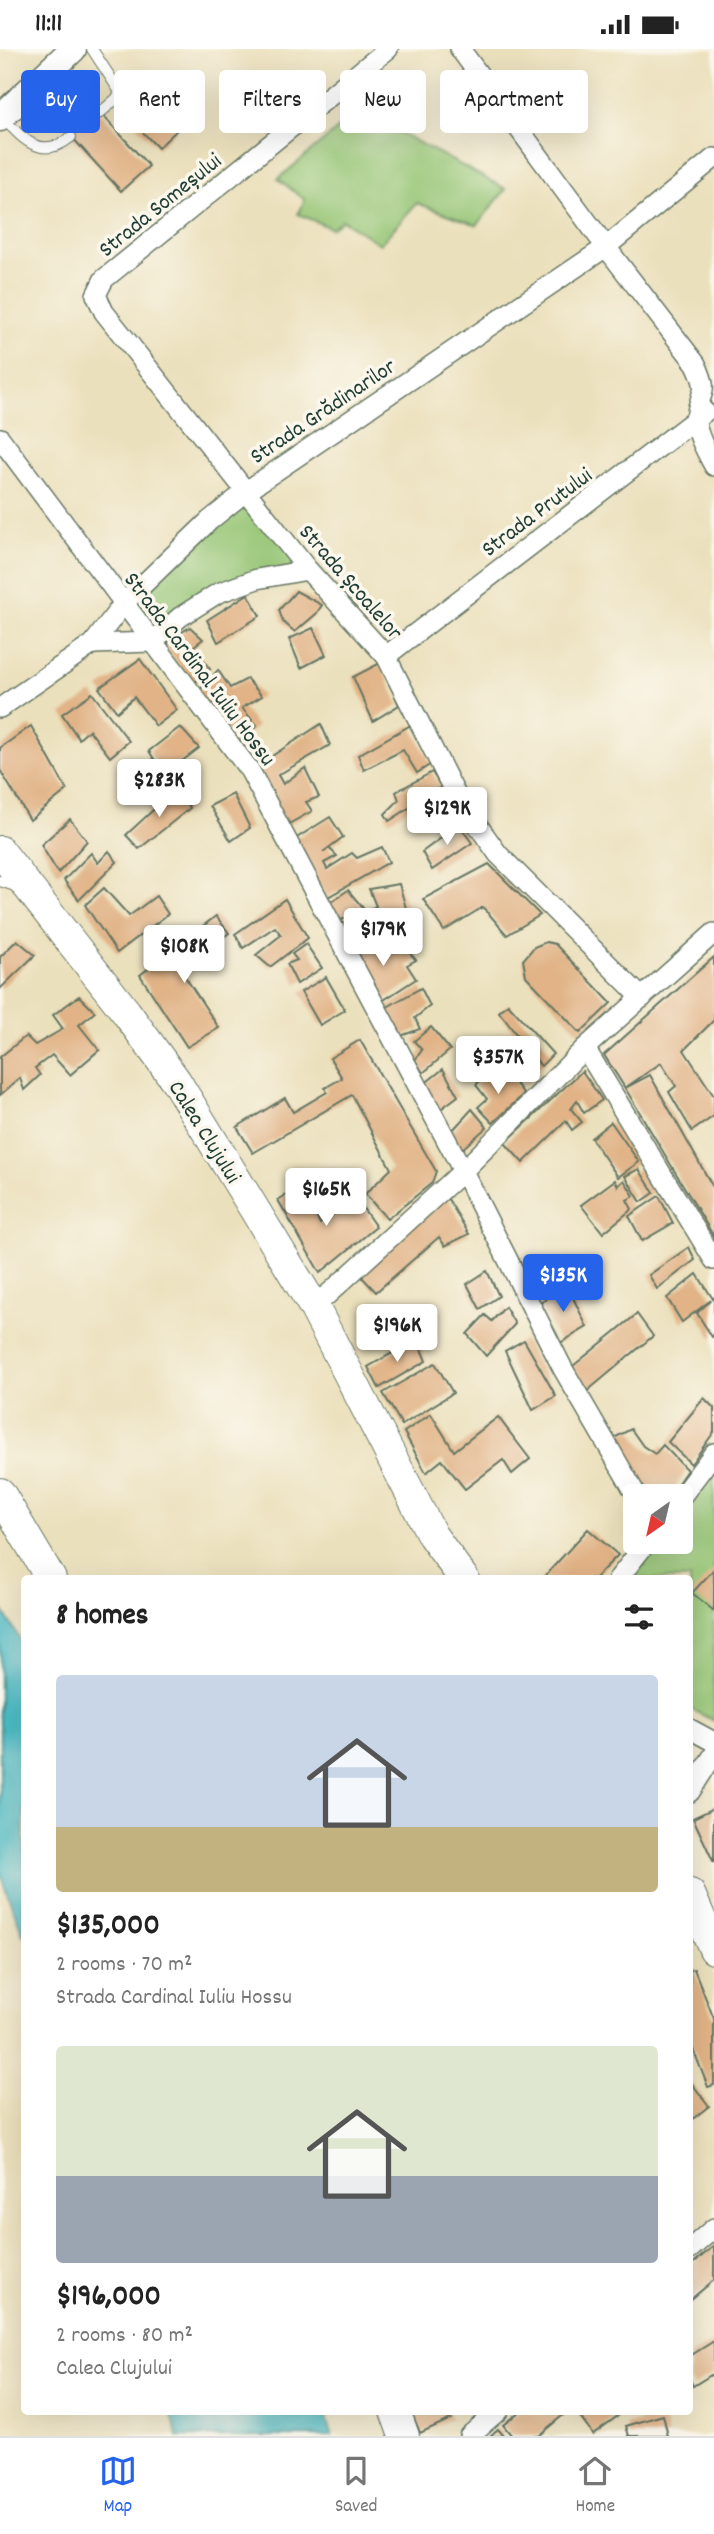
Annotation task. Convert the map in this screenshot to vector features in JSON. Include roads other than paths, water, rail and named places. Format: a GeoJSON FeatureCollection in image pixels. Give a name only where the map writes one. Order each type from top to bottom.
{"type":"FeatureCollection","features":[{"type":"Feature","properties":{"kind":"main road"},"geometry":{"type":"LineString","coordinates":[[1,117],[73,49]]}},
{"type":"Feature","properties":{"kind":"main road","name":"Calea Clujului"},"geometry":{"type":"LineString","coordinates":[[0,851],[176,1081],[314,1307],[432,1535],[461,1575]]}},
{"type":"Feature","properties":{"kind":"main road"},"geometry":{"type":"LineString","coordinates":[[0,1493],[49,1575]]}},
{"type":"Feature","properties":{"kind":"main road"},"geometry":{"type":"LineString","coordinates":[[693,1901],[714,1949]]}},
{"type":"Feature","properties":{"kind":"main road"},"geometry":{"type":"LineString","coordinates":[[396,2415],[404,2436]]}},
{"type":"Feature","properties":{"kind":"street","name":"Strada Someșului"},"geometry":{"type":"LineString","coordinates":[[96,295],[104,279],[388,49]]}},
{"type":"Feature","properties":{"kind":"street"},"geometry":{"type":"LineString","coordinates":[[460,49],[696,364],[705,391],[695,420],[714,466]]}},
{"type":"Feature","properties":{"kind":"street","name":"Strada Grădinarilor"},"geometry":{"type":"LineString","coordinates":[[0,708],[93,644],[124,604],[209,521],[245,492],[606,247],[714,158]]}},
{"type":"Feature","properties":{"kind":"street","name":"Strada Școalelor"},"geometry":{"type":"LineString","coordinates":[[96,295],[104,312],[245,492],[308,570],[386,656],[455,793],[498,854],[642,997]]}},
{"type":"Feature","properties":{"kind":"street","name":"Strada Prutului"},"geometry":{"type":"LineString","coordinates":[[386,656],[714,404]]}},
{"type":"Feature","properties":{"kind":"street","name":"Strada Cardinal Iuliu Hossu"},"geometry":{"type":"LineString","coordinates":[[0,438],[250,771],[463,1171],[563,1369],[629,1484]]}},
{"type":"Feature","properties":{"kind":"street"},"geometry":{"type":"LineString","coordinates":[[93,644],[152,642],[180,617],[218,593],[257,579],[308,570]]}},
{"type":"Feature","properties":{"kind":"street"},"geometry":{"type":"LineString","coordinates":[[314,1307],[463,1171],[585,1048],[714,933]]}},
{"type":"Feature","properties":{"kind":"street"},"geometry":{"type":"LineString","coordinates":[[585,1048],[714,1260]]}},
{"type":"Feature","properties":{"kind":"street"},"geometry":{"type":"LineString","coordinates":[[691,1484],[714,1453]]}},
{"type":"Feature","properties":{"kind":"street"},"geometry":{"type":"LineString","coordinates":[[621,1575],[637,1554]]}},
{"type":"Feature","properties":{"kind":"street"},"geometry":{"type":"LineString","coordinates":[[693,1731],[714,1742]]}},
{"type":"Feature","properties":{"kind":"street"},"geometry":{"type":"LineString","coordinates":[[693,1786],[714,1754]]}},
{"type":"Feature","properties":{"kind":"street"},"geometry":{"type":"LineString","coordinates":[[693,2246],[714,2228]]}},
{"type":"Feature","properties":{"kind":"street"},"geometry":{"type":"LineString","coordinates":[[469,2436],[493,2415]]}},
{"type":"Feature","properties":{"kind":"lane"},"geometry":{"type":"LineString","coordinates":[[92,49],[120,92],[100,113]]}},
{"type":"Feature","properties":{"kind":"lane"},"geometry":{"type":"LineString","coordinates":[[1,117],[20,136],[39,146],[53,148],[71,137]]}},
{"type":"Feature","properties":{"kind":"lane"},"geometry":{"type":"LineString","coordinates":[[0,881],[32,891]]}},
{"type":"Feature","properties":{"kind":"water"},"geometry":{"type":"Polygon","coordinates":[[[0,1606],[21,1641],[21,1929],[0,1874],[0,1606]]]}},
{"type":"Feature","properties":{"kind":"water"},"geometry":{"type":"Polygon","coordinates":[[[172,2415],[325,2415],[332,2436],[178,2436],[172,2415]]]}}]}
